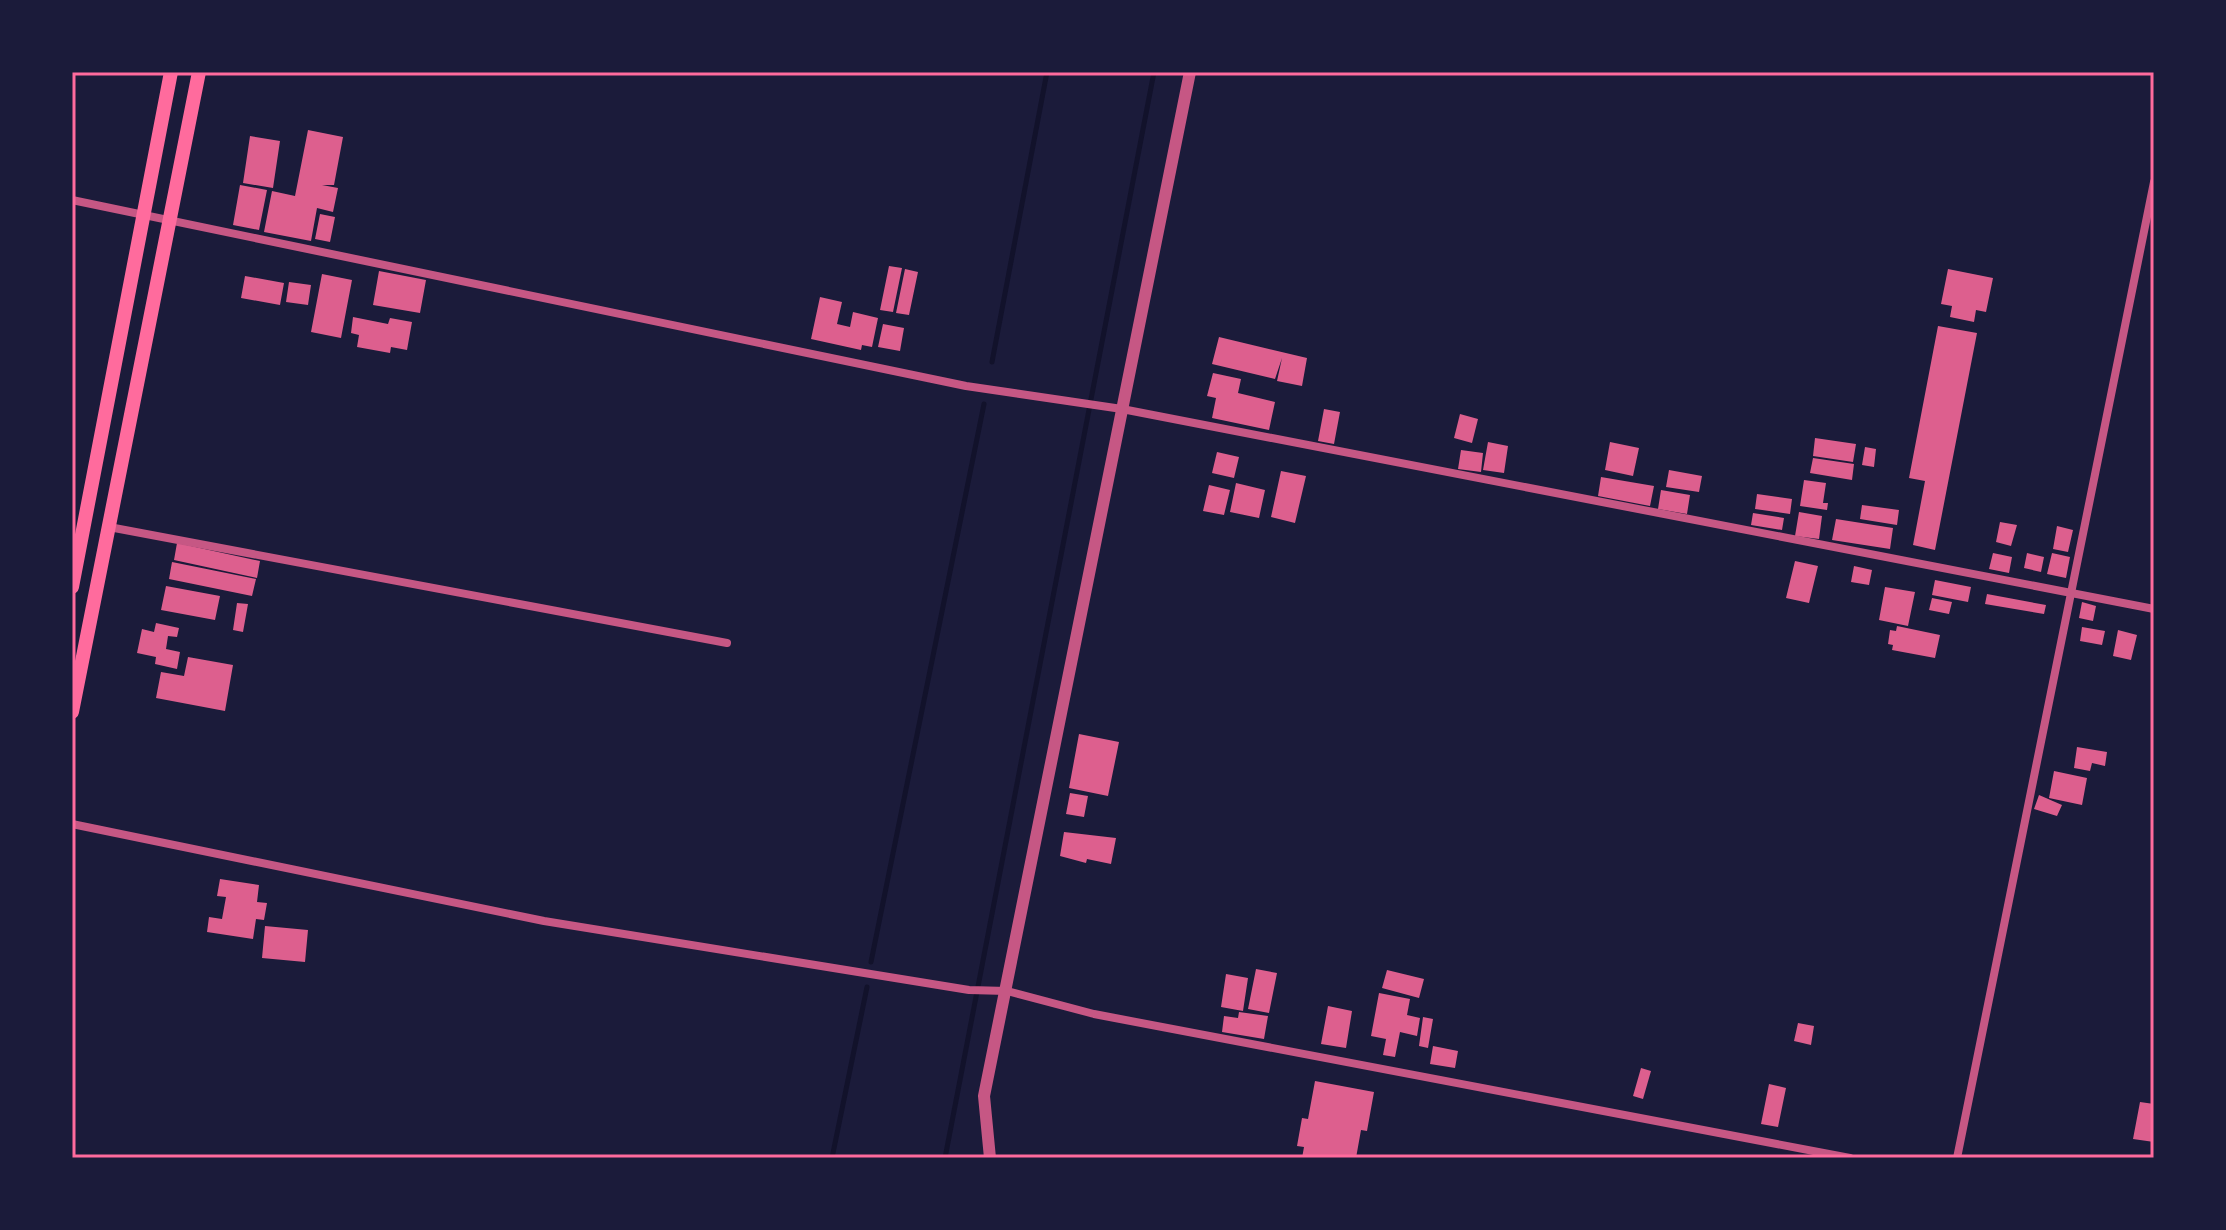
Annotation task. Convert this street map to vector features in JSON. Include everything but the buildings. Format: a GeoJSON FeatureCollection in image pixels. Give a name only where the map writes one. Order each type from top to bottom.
{"type":"FeatureCollection","features":[{"type":"Feature","properties":{"kind":"main road"},"geometry":{"type":"LineString","coordinates":[[72,587],[171,72]]}},
{"type":"Feature","properties":{"kind":"main road"},"geometry":{"type":"LineString","coordinates":[[72,712],[199,72]]}},
{"type":"Feature","properties":{"kind":"street"},"geometry":{"type":"LineString","coordinates":[[990,1158],[984,1096],[1190,72]]}},
{"type":"Feature","properties":{"kind":"street"},"geometry":{"type":"LineString","coordinates":[[1957,1158],[2154,182]]}},
{"type":"Feature","properties":{"kind":"street"},"geometry":{"type":"LineString","coordinates":[[72,200],[966,386],[1122,409],[2154,609]]}},
{"type":"Feature","properties":{"kind":"street"},"geometry":{"type":"LineString","coordinates":[[109,527],[727,643]]}},
{"type":"Feature","properties":{"kind":"street"},"geometry":{"type":"LineString","coordinates":[[72,824],[544,921],[969,990],[1007,991],[1094,1014],[1850,1158]]}},
{"type":"Feature","properties":{"kind":"waterway"},"geometry":{"type":"LineString","coordinates":[[992,362],[1047,72]]}},
{"type":"Feature","properties":{"kind":"waterway"},"geometry":{"type":"LineString","coordinates":[[945,1158],[1154,72]]}},
{"type":"Feature","properties":{"kind":"waterway"},"geometry":{"type":"LineString","coordinates":[[871,962],[984,404]]}},
{"type":"Feature","properties":{"kind":"waterway"},"geometry":{"type":"LineString","coordinates":[[832,1158],[867,987]]}}]}
